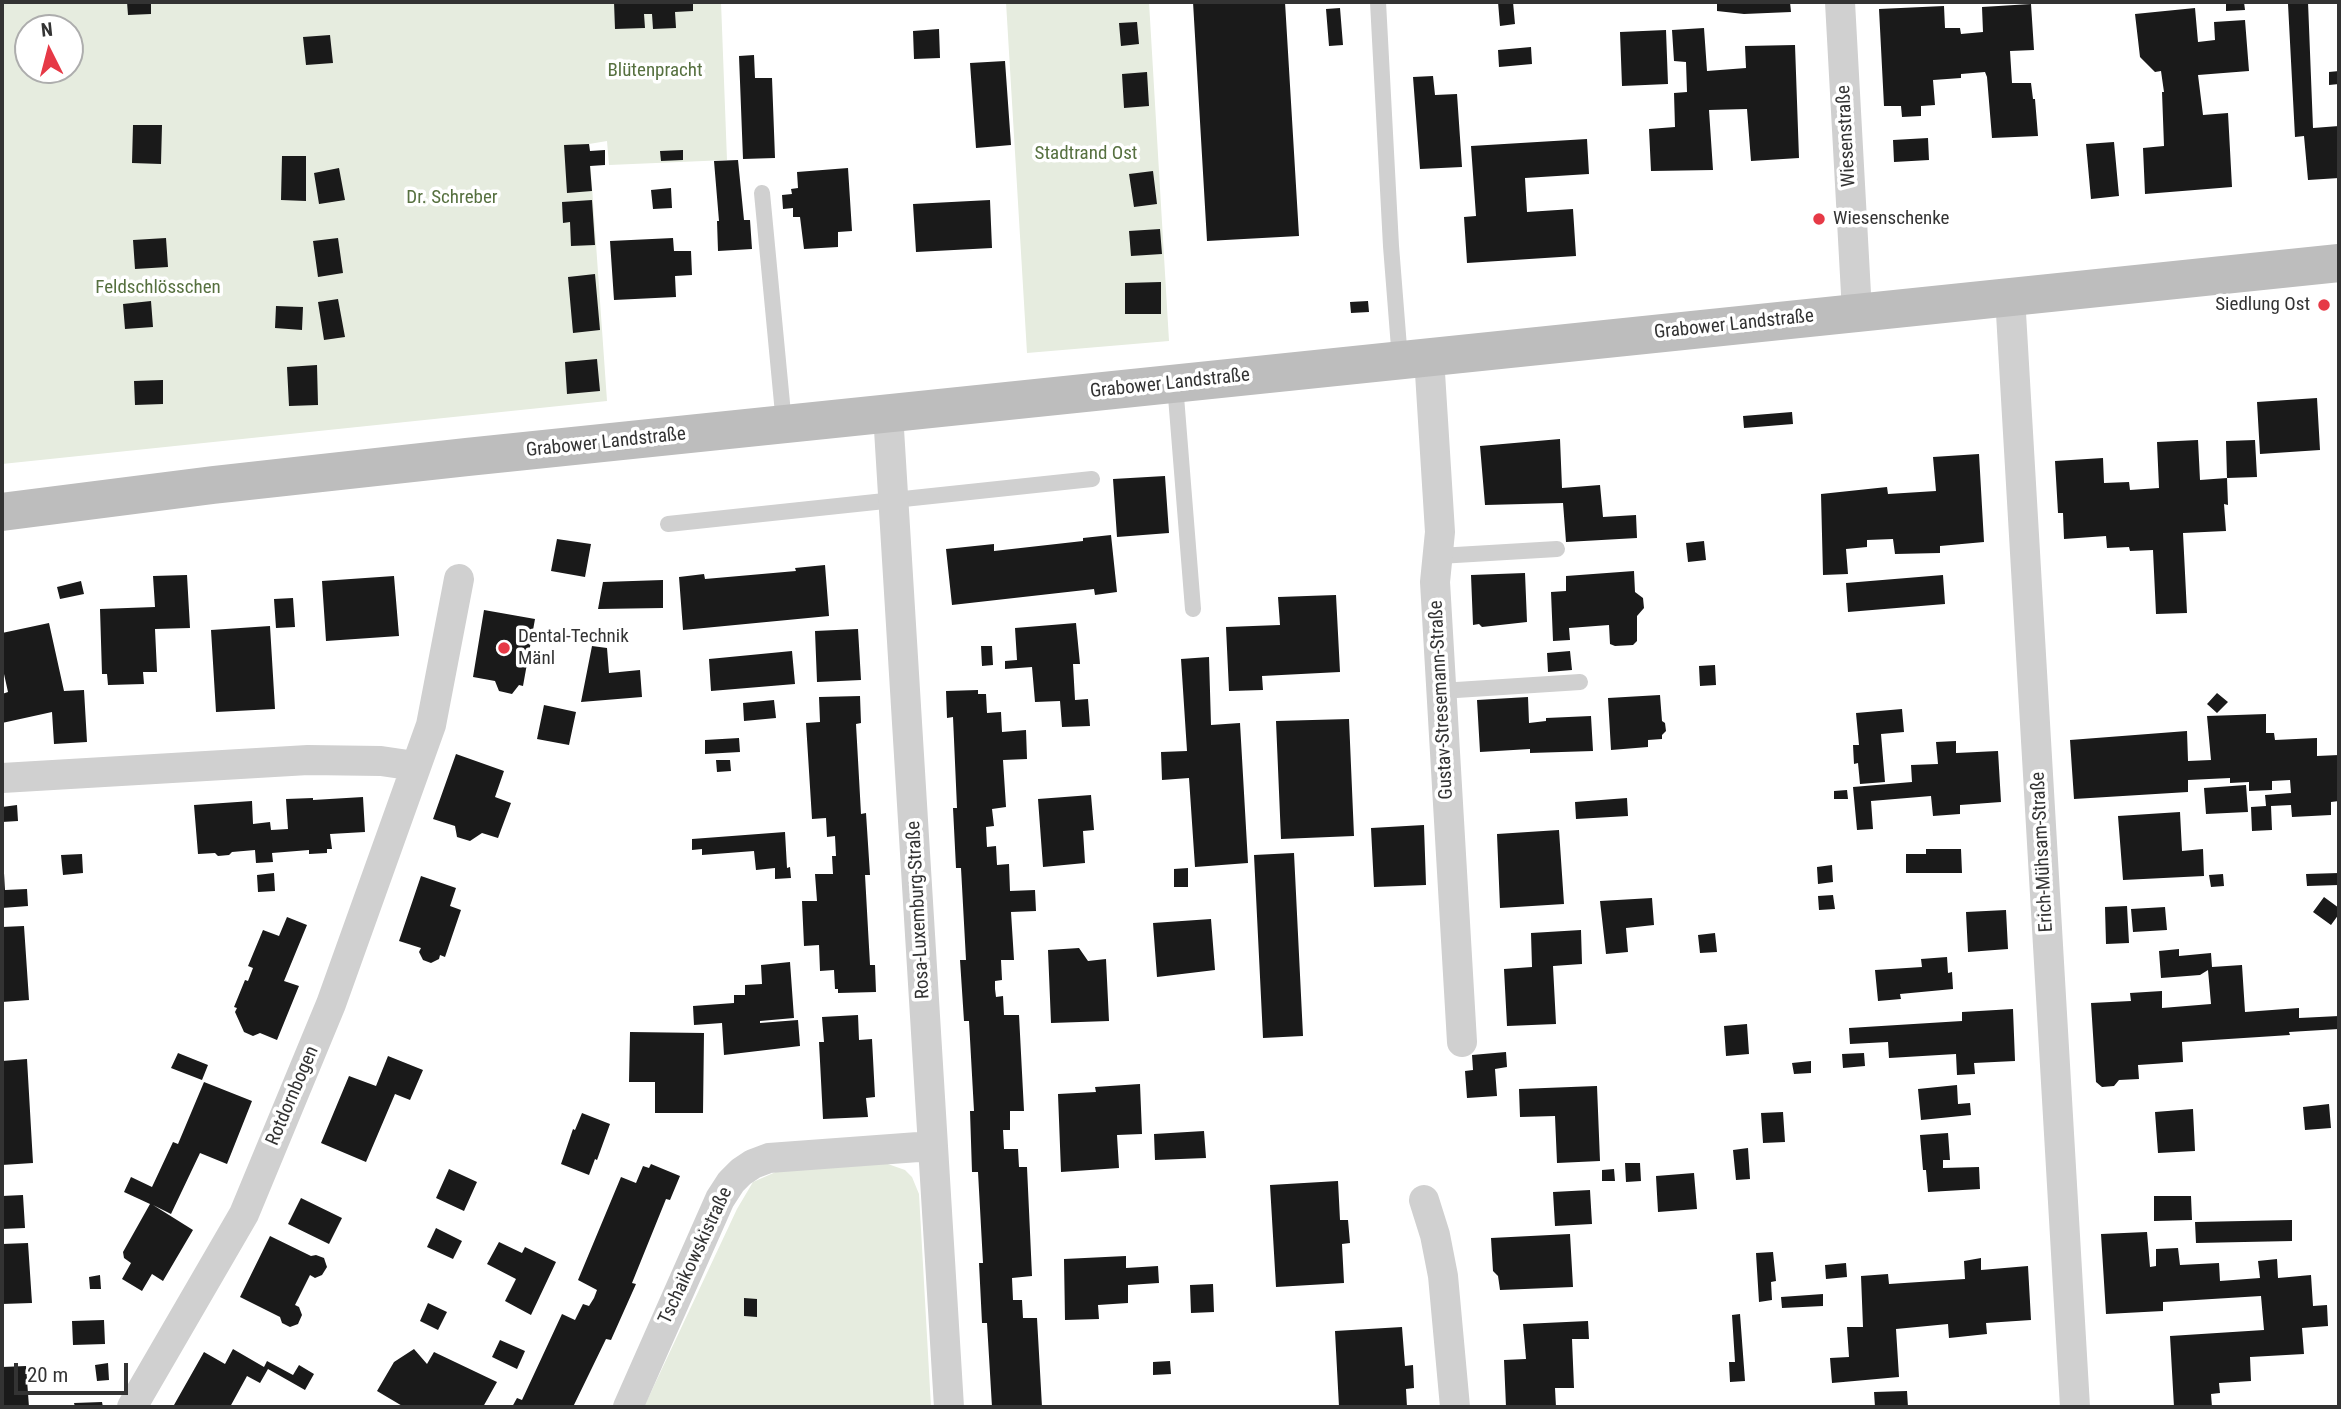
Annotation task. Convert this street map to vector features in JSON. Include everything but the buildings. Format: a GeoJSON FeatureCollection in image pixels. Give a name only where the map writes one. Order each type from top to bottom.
{"type":"FeatureCollection","features":[{"type":"Feature","properties":{"kind":"main road","name":"Grabower Landstraße"},"geometry":{"type":"LineString","coordinates":[[2,512],[226,483],[2339,263]]}},
{"type":"Feature","properties":{"kind":"street","name":"Wiesenstraße"},"geometry":{"type":"LineString","coordinates":[[1840,2],[1857,312]]}},
{"type":"Feature","properties":{"kind":"street","name":"Erich-Mühsam-Straße"},"geometry":{"type":"LineString","coordinates":[[2010,296],[2075,1407]]}},
{"type":"Feature","properties":{"kind":"street","name":"Gustav-Stresemann-Straße"},"geometry":{"type":"LineString","coordinates":[[1415,359],[1440,532],[1435,582],[1462,1042]]}},
{"type":"Feature","properties":{"kind":"street","name":"Rosa-Luxemburg-Straße"},"geometry":{"type":"LineString","coordinates":[[888,413],[949,1407]]}},
{"type":"Feature","properties":{"kind":"street","name":"Rotdornbogen"},"geometry":{"type":"LineString","coordinates":[[132,1407],[244,1214],[331,1004],[431,725],[459,579]]}},
{"type":"Feature","properties":{"kind":"street"},"geometry":{"type":"LineString","coordinates":[[2,778],[307,760],[382,761],[415,766]]}},
{"type":"Feature","properties":{"kind":"street","name":"Tschaikowskistraße"},"geometry":{"type":"LineString","coordinates":[[628,1407],[720,1199],[740,1172],[769,1158],[932,1146]]}},
{"type":"Feature","properties":{"kind":"street"},"geometry":{"type":"LineString","coordinates":[[1424,1200],[1435,1234],[1443,1276],[1455,1407]]}},
{"type":"Feature","properties":{"kind":"lane"},"geometry":{"type":"LineString","coordinates":[[1378,2],[1391,246],[1415,359]]}},
{"type":"Feature","properties":{"kind":"lane"},"geometry":{"type":"LineString","coordinates":[[762,193],[784,425]]}},
{"type":"Feature","properties":{"kind":"lane"},"geometry":{"type":"LineString","coordinates":[[1175,384],[1193,609]]}},
{"type":"Feature","properties":{"kind":"lane"},"geometry":{"type":"LineString","coordinates":[[668,524],[1091,479]]}},
{"type":"Feature","properties":{"kind":"lane"},"geometry":{"type":"LineString","coordinates":[[1439,556],[1557,549]]}},
{"type":"Feature","properties":{"kind":"lane"},"geometry":{"type":"LineString","coordinates":[[1441,691],[1580,682]]}},
{"type":"Feature","properties":{"kind":"green space"},"geometry":{"type":"Polygon","coordinates":[[[2,2],[721,2],[727,160],[609,165],[607,141],[589,144],[607,401],[2,464],[2,2]]]}},
{"type":"Feature","properties":{"kind":"green space","name":"Stadtrand Ost"},"geometry":{"type":"Polygon","coordinates":[[[1006,2],[1149,2],[1169,341],[1027,353],[1006,2]]]}},
{"type":"Feature","properties":{"kind":"green space"},"geometry":{"type":"Polygon","coordinates":[[[885,1163],[905,1170],[912,1177],[919,1194],[931,1407],[644,1407],[737,1209],[753,1182],[778,1171],[885,1163]]]}},
{"type":"Feature","properties":{"kind":"place","name":"Wiesenschenke"},"geometry":{"type":"Point","coordinates":[1819,219]}},
{"type":"Feature","properties":{"kind":"place","name":"Siedlung Ost"},"geometry":{"type":"Point","coordinates":[2324,305]}},
{"type":"Feature","properties":{"kind":"place","name":"Dental-Technik Mänl"},"geometry":{"type":"Point","coordinates":[504,648]}},
{"type":"Feature","properties":{"kind":"park label","name":"Blütenpracht"},"geometry":{"type":"Point","coordinates":[655,71]}},
{"type":"Feature","properties":{"kind":"park label","name":"Dr. Schreber"},"geometry":{"type":"Point","coordinates":[452,198]}},
{"type":"Feature","properties":{"kind":"park label","name":"Feldschlösschen"},"geometry":{"type":"Point","coordinates":[158,288]}}]}
